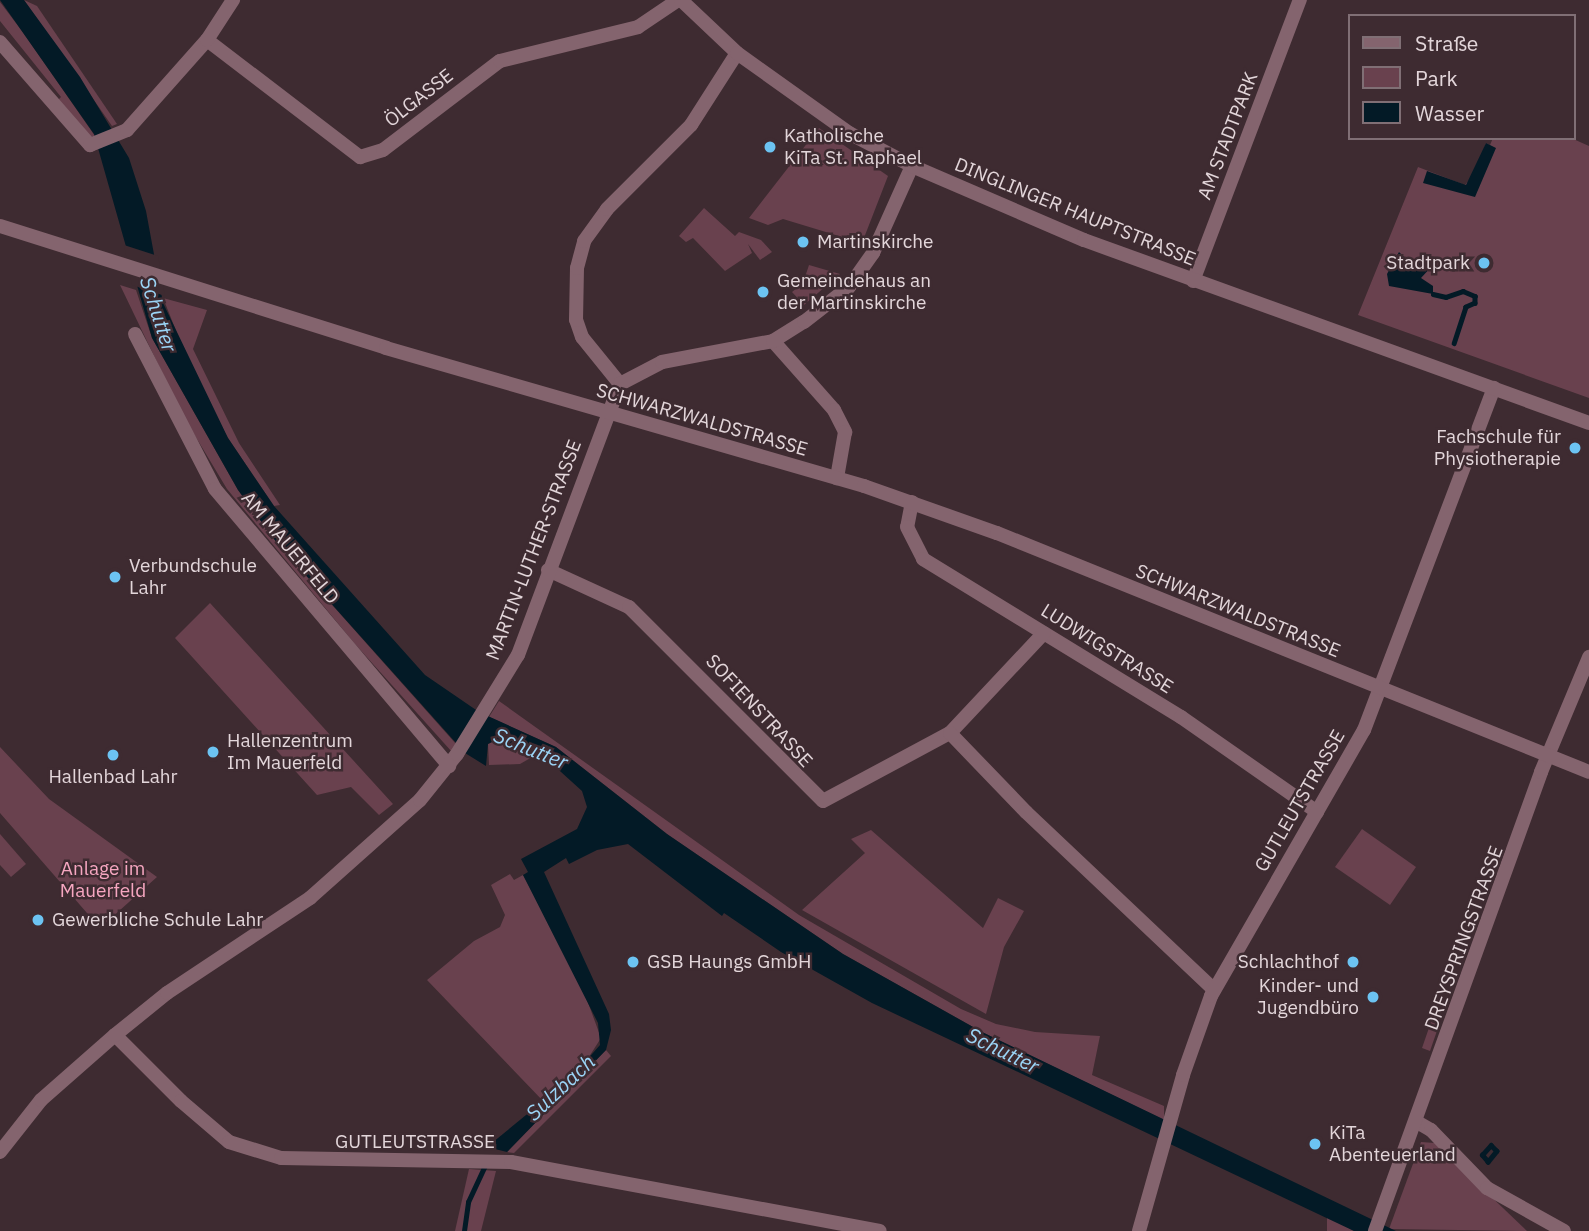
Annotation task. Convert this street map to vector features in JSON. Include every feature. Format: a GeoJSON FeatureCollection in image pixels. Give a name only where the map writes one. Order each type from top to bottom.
{"type":"FeatureCollection","features":[{"type":"Feature","properties":{"kind":"street"},"geometry":{"type":"LineString","coordinates":[[0,42],[92,144],[127,130],[207,40],[233,0]]}},
{"type":"Feature","properties":{"kind":"street","name":"ÖLGASSE"},"geometry":{"type":"LineString","coordinates":[[207,40],[360,157],[383,150],[499,61],[638,27],[679,0]]}},
{"type":"Feature","properties":{"kind":"street","name":"DINGLINGER HAUPTSTRASSE"},"geometry":{"type":"LineString","coordinates":[[679,0],[737,53],[849,133],[912,166],[1194,281],[1589,423]]}},
{"type":"Feature","properties":{"kind":"street","name":"AM STADTPARK"},"geometry":{"type":"LineString","coordinates":[[1194,281],[1296,1]]}},
{"type":"Feature","properties":{"kind":"street"},"geometry":{"type":"LineString","coordinates":[[737,53],[691,125],[607,209],[584,241],[576,268],[576,320],[582,337],[620,384],[662,362],[772,341],[849,287],[873,253],[912,166]]}},
{"type":"Feature","properties":{"kind":"street","name":"SCHWARZWALDSTRASSE"},"geometry":{"type":"LineString","coordinates":[[0,226],[607,413],[912,502],[1589,772]]}},
{"type":"Feature","properties":{"kind":"street","name":"AM MAUERFELD"},"geometry":{"type":"LineString","coordinates":[[135,334],[215,489],[453,760]]}},
{"type":"Feature","properties":{"kind":"street"},"geometry":{"type":"LineString","coordinates":[[772,341],[834,410],[845,432],[837,478]]}},
{"type":"Feature","properties":{"kind":"street","name":"MARTIN-LUTHER-STRASSE"},"geometry":{"type":"LineString","coordinates":[[0,1152],[41,1100],[116,1035],[167,993],[310,898],[397,823],[453,760],[518,655],[620,384]]}},
{"type":"Feature","properties":{"kind":"street","name":"GUTLEUTSTRASSE"},"geometry":{"type":"LineString","coordinates":[[1139,1231],[1175,1114],[1183,1075],[1214,990],[1364,730],[1494,388]]}},
{"type":"Feature","properties":{"kind":"street","name":"LUDWIGSTRASSE"},"geometry":{"type":"LineString","coordinates":[[912,502],[906,527],[923,559],[1181,718],[1318,812]]}},
{"type":"Feature","properties":{"kind":"street","name":"SOFIENSTRASSE"},"geometry":{"type":"LineString","coordinates":[[548,570],[629,607],[822,801],[950,733],[1044,633]]}},
{"type":"Feature","properties":{"kind":"street","name":"DREYSPRINGSTRASSE"},"geometry":{"type":"LineString","coordinates":[[1375,1231],[1384,1215],[1549,756],[1589,657]]}},
{"type":"Feature","properties":{"kind":"street"},"geometry":{"type":"LineString","coordinates":[[950,733],[1026,812],[1214,990]]}},
{"type":"Feature","properties":{"kind":"street","name":"GUTLEUTSTRASSE"},"geometry":{"type":"LineString","coordinates":[[116,1035],[181,1101],[229,1142],[297,1160],[511,1161],[880,1231]]}},
{"type":"Feature","properties":{"kind":"street"},"geometry":{"type":"LineString","coordinates":[[1417,1122],[1431,1130],[1487,1188],[1563,1231]]}},
{"type":"Feature","properties":{"kind":"green space"},"geometry":{"type":"Polygon","coordinates":[[[24,0],[37,6],[117,124],[112,126],[24,0]]]}},
{"type":"Feature","properties":{"kind":"green space"},"geometry":{"type":"Polygon","coordinates":[[[0,2],[95,136],[87,138],[56,102],[61,97],[0,21],[0,2]]]}},
{"type":"Feature","properties":{"kind":"green space"},"geometry":{"type":"Polygon","coordinates":[[[819,128],[888,176],[862,243],[783,219],[768,225],[749,218],[819,128]]]}},
{"type":"Feature","properties":{"kind":"green space","name":"Stadtpark"},"geometry":{"type":"Polygon","coordinates":[[[1492,140],[1575,140],[1589,146],[1589,398],[1358,315],[1418,167],[1465,185],[1476,171],[1486,143],[1490,145],[1492,140]]]}},
{"type":"Feature","properties":{"kind":"green space"},"geometry":{"type":"Polygon","coordinates":[[[704,208],[735,236],[739,232],[761,240],[772,252],[760,260],[748,244],[752,253],[725,271],[693,238],[686,242],[679,236],[704,208]]]}},
{"type":"Feature","properties":{"kind":"green space"},"geometry":{"type":"Polygon","coordinates":[[[809,265],[840,274],[804,305],[792,292],[803,283],[809,265]]]}},
{"type":"Feature","properties":{"kind":"green space"},"geometry":{"type":"Polygon","coordinates":[[[120,285],[136,290],[152,338],[238,490],[277,543],[456,744],[452,752],[355,644],[227,489],[182,414],[120,285]]]}},
{"type":"Feature","properties":{"kind":"green space"},"geometry":{"type":"Polygon","coordinates":[[[163,298],[207,310],[193,349],[239,443],[280,505],[274,506],[228,438],[197,383],[163,298]]]}},
{"type":"Feature","properties":{"kind":"green space"},"geometry":{"type":"Polygon","coordinates":[[[210,603],[393,804],[379,815],[351,787],[317,795],[175,638],[210,603]]]}},
{"type":"Feature","properties":{"kind":"green space"},"geometry":{"type":"Polygon","coordinates":[[[499,701],[799,915],[961,1009],[996,1024],[1035,1032],[1100,1036],[1092,1075],[1164,1106],[1164,1120],[982,1032],[843,954],[667,834],[556,747],[489,717],[499,701]]]}},
{"type":"Feature","properties":{"kind":"green space"},"geometry":{"type":"Polygon","coordinates":[[[496,740],[534,756],[520,764],[489,765],[488,744],[496,740]]]}},
{"type":"Feature","properties":{"kind":"green space","name":"Anlage im Mauerfeld"},"geometry":{"type":"Polygon","coordinates":[[[0,747],[49,799],[157,877],[100,928],[0,813],[0,747]]]}},
{"type":"Feature","properties":{"kind":"green space"},"geometry":{"type":"Polygon","coordinates":[[[1362,829],[1416,867],[1390,905],[1335,867],[1362,829]]]}},
{"type":"Feature","properties":{"kind":"green space"},"geometry":{"type":"Polygon","coordinates":[[[871,830],[983,928],[998,898],[1024,911],[1004,947],[986,1014],[802,910],[865,853],[851,839],[871,830]]]}},
{"type":"Feature","properties":{"kind":"green space"},"geometry":{"type":"Polygon","coordinates":[[[0,834],[26,864],[11,877],[0,865],[0,834]]]}},
{"type":"Feature","properties":{"kind":"green space"},"geometry":{"type":"Polygon","coordinates":[[[510,874],[514,880],[523,875],[579,978],[601,1038],[587,1060],[544,1102],[427,980],[474,941],[500,927],[505,915],[491,885],[510,874]]]}},
{"type":"Feature","properties":{"kind":"green space"},"geometry":{"type":"Polygon","coordinates":[[[1431,1022],[1439,1025],[1430,1051],[1422,1048],[1431,1022]]]}},
{"type":"Feature","properties":{"kind":"green space"},"geometry":{"type":"Polygon","coordinates":[[[606,1050],[611,1056],[514,1153],[507,1152],[606,1050]]]}},
{"type":"Feature","properties":{"kind":"green space"},"geometry":{"type":"Polygon","coordinates":[[[1421,1142],[1435,1143],[1527,1231],[1389,1229],[1421,1142]]]}},
{"type":"Feature","properties":{"kind":"green space"},"geometry":{"type":"Polygon","coordinates":[[[469,1169],[496,1171],[481,1231],[455,1231],[469,1169]]]}},
{"type":"Feature","properties":{"kind":"green space"},"geometry":{"type":"Polygon","coordinates":[[[1327,1216],[1336,1220],[1354,1231],[1327,1231],[1327,1216]]]}},
{"type":"Feature","properties":{"kind":"water","name":"Schutter"},"geometry":{"type":"Polygon","coordinates":[[[0,0],[24,0],[80,77],[129,158],[146,211],[163,303],[228,438],[274,506],[425,675],[479,712],[556,747],[667,834],[843,954],[982,1032],[1396,1231],[1354,1231],[872,1003],[781,952],[724,913],[722,916],[628,844],[597,850],[569,864],[566,858],[544,872],[609,1014],[611,1030],[606,1050],[507,1152],[487,1147],[570,1079],[600,1045],[598,1023],[523,875],[528,872],[521,859],[577,829],[587,807],[582,791],[550,762],[496,740],[488,744],[486,766],[465,753],[277,543],[238,490],[152,338],[94,134],[0,0]]]}},
{"type":"Feature","properties":{"kind":"water"},"geometry":{"type":"Polygon","coordinates":[[[1486,143],[1496,148],[1475,197],[1423,183],[1427,171],[1466,185],[1486,143]]]}},
{"type":"Feature","properties":{"kind":"water"},"geometry":{"type":"Polygon","coordinates":[[[1399,252],[1408,261],[1432,266],[1421,278],[1433,286],[1433,294],[1389,286],[1387,274],[1399,252]]]}},
{"type":"Feature","properties":{"kind":"pier"},"geometry":{"type":"Polygon","coordinates":[[[124,245],[158,256],[165,296],[132,285],[124,245]]]}},
{"type":"Feature","properties":{"kind":"waterway"},"geometry":{"type":"LineString","coordinates":[[1433,294],[1446,297],[1463,291],[1475,296],[1475,303],[1466,307],[1454,343]]}},
{"type":"Feature","properties":{"kind":"waterway"},"geometry":{"type":"LineString","coordinates":[[1491,1145],[1497,1151],[1488,1162],[1482,1155],[1491,1145]]}},
{"type":"Feature","properties":{"kind":"waterway","name":"Sulzbach"},"geometry":{"type":"LineString","coordinates":[[464,1231],[468,1202],[485,1166]]}},
{"type":"Feature","properties":{"kind":"place","name":"Katholische KiTa St. Raphael"},"geometry":{"type":"Point","coordinates":[770,147]}},
{"type":"Feature","properties":{"kind":"place","name":"Martinskirche"},"geometry":{"type":"Point","coordinates":[803,242]}},
{"type":"Feature","properties":{"kind":"place","name":"Stadtpark"},"geometry":{"type":"Point","coordinates":[1484,263]}},
{"type":"Feature","properties":{"kind":"place","name":"Gemeindehaus an der Martinskirche"},"geometry":{"type":"Point","coordinates":[763,292]}},
{"type":"Feature","properties":{"kind":"place","name":"Fachschule für Physiotherapie"},"geometry":{"type":"Point","coordinates":[1575,448]}},
{"type":"Feature","properties":{"kind":"place","name":"Verbundschule Lahr"},"geometry":{"type":"Point","coordinates":[115,577]}},
{"type":"Feature","properties":{"kind":"place","name":"Hallenzentrum Im Mauerfeld"},"geometry":{"type":"Point","coordinates":[213,752]}},
{"type":"Feature","properties":{"kind":"place","name":"Hallenbad Lahr"},"geometry":{"type":"Point","coordinates":[113,755]}},
{"type":"Feature","properties":{"kind":"place","name":"Gewerbliche Schule Lahr"},"geometry":{"type":"Point","coordinates":[38,920]}},
{"type":"Feature","properties":{"kind":"place","name":"GSB Haungs GmbH"},"geometry":{"type":"Point","coordinates":[633,962]}},
{"type":"Feature","properties":{"kind":"place","name":"Schlachthof"},"geometry":{"type":"Point","coordinates":[1353,962]}},
{"type":"Feature","properties":{"kind":"place","name":"Kinder- und Jugendbüro"},"geometry":{"type":"Point","coordinates":[1373,997]}},
{"type":"Feature","properties":{"kind":"place","name":"KiTa Abenteuerland"},"geometry":{"type":"Point","coordinates":[1315,1144]}}]}
